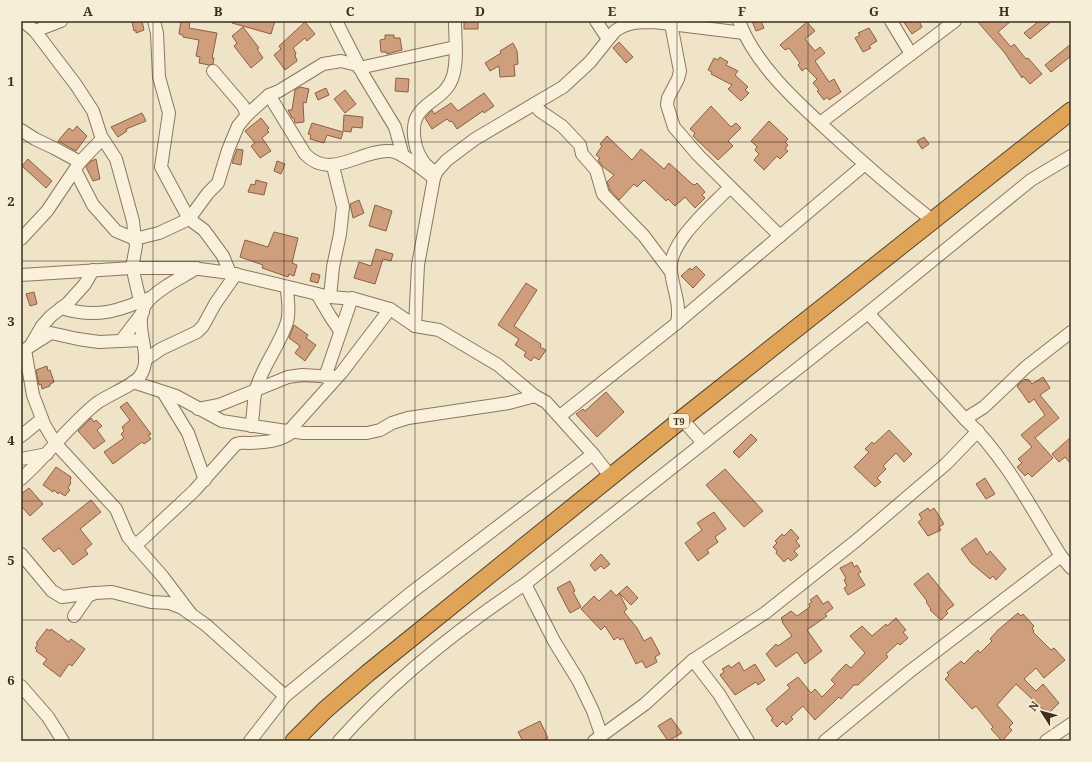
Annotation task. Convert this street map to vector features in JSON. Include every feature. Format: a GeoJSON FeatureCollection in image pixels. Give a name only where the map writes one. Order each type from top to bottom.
{"type":"FeatureCollection","features":[{"type":"Feature","properties":{"kind":"highway","name":"T9"},"geometry":{"type":"LineString","coordinates":[[294,741],[325,710],[368,673],[682,419],[1071,111]]}},
{"type":"Feature","properties":{"kind":"street"},"geometry":{"type":"LineString","coordinates":[[23,21],[35,31],[76,85],[93,111],[102,139],[116,159],[133,221],[136,246],[133,268],[142,306],[141,322],[145,363],[188,433],[205,480]]}},
{"type":"Feature","properties":{"kind":"street"},"geometry":{"type":"LineString","coordinates":[[35,31],[61,21]]}},
{"type":"Feature","properties":{"kind":"street"},"geometry":{"type":"LineString","coordinates":[[154,21],[157,33],[159,77],[169,113],[161,167],[189,219],[204,230],[223,256],[233,273]]}},
{"type":"Feature","properties":{"kind":"street"},"geometry":{"type":"LineString","coordinates":[[336,21],[358,66],[396,127],[403,156]]}},
{"type":"Feature","properties":{"kind":"street"},"geometry":{"type":"LineString","coordinates":[[435,175],[420,158],[413,130],[421,110],[450,82],[454,70],[456,46],[455,21]]}},
{"type":"Feature","properties":{"kind":"street"},"geometry":{"type":"LineString","coordinates":[[596,21],[608,39]]}},
{"type":"Feature","properties":{"kind":"street"},"geometry":{"type":"LineString","coordinates":[[739,21],[744,33],[773,74],[820,124],[864,164],[932,220]]}},
{"type":"Feature","properties":{"kind":"street"},"geometry":{"type":"LineString","coordinates":[[892,21],[911,54]]}},
{"type":"Feature","properties":{"kind":"street"},"geometry":{"type":"LineString","coordinates":[[820,124],[955,21]]}},
{"type":"Feature","properties":{"kind":"street"},"geometry":{"type":"LineString","coordinates":[[416,326],[418,265],[435,175],[447,160],[457,152],[563,87],[590,62],[608,39],[621,27],[640,22],[671,24],[744,33]]}},
{"type":"Feature","properties":{"kind":"street"},"geometry":{"type":"LineString","coordinates":[[671,24],[680,71],[678,79],[668,98],[667,105],[670,118],[677,132],[780,236]]}},
{"type":"Feature","properties":{"kind":"street"},"geometry":{"type":"LineString","coordinates":[[21,130],[54,148],[77,166],[93,205],[104,219],[116,231],[135,239],[159,233],[189,219],[208,193],[218,183],[228,150],[238,126],[247,115],[269,95],[279,91],[323,64],[341,61],[358,66],[456,46]]}},
{"type":"Feature","properties":{"kind":"street"},"geometry":{"type":"LineString","coordinates":[[213,70],[243,106],[247,115]]}},
{"type":"Feature","properties":{"kind":"street"},"geometry":{"type":"LineString","coordinates":[[269,95],[306,154],[312,160],[333,166],[390,151],[403,156],[435,175]]}},
{"type":"Feature","properties":{"kind":"street"},"geometry":{"type":"LineString","coordinates":[[534,104],[540,111],[562,126],[580,145],[582,154],[596,170],[603,194],[644,236],[671,272]]}},
{"type":"Feature","properties":{"kind":"street"},"geometry":{"type":"LineString","coordinates":[[21,239],[47,211],[77,166],[102,139]]}},
{"type":"Feature","properties":{"kind":"street"},"geometry":{"type":"LineString","coordinates":[[339,741],[357,721],[428,656],[482,613],[525,584],[868,313],[1031,180],[1071,156]]}},
{"type":"Feature","properties":{"kind":"street"},"geometry":{"type":"LineString","coordinates":[[560,416],[677,323],[864,164]]}},
{"type":"Feature","properties":{"kind":"street"},"geometry":{"type":"LineString","coordinates":[[330,297],[333,267],[340,234],[343,207],[333,166]]}},
{"type":"Feature","properties":{"kind":"street"},"geometry":{"type":"LineString","coordinates":[[677,323],[679,308],[671,272],[671,260],[676,247],[730,187]]}},
{"type":"Feature","properties":{"kind":"street"},"geometry":{"type":"LineString","coordinates":[[21,275],[133,268],[197,268],[233,273],[330,297],[352,298],[390,309],[416,326],[439,330],[498,365],[535,396],[546,402],[593,454],[611,477]]}},
{"type":"Feature","properties":{"kind":"street"},"geometry":{"type":"LineString","coordinates":[[121,341],[142,306],[154,296],[197,268]]}},
{"type":"Feature","properties":{"kind":"street"},"geometry":{"type":"LineString","coordinates":[[93,270],[85,284],[51,316],[25,350],[33,395],[42,418],[56,444],[116,509],[128,537],[163,577],[191,614]]}},
{"type":"Feature","properties":{"kind":"street"},"geometry":{"type":"LineString","coordinates":[[21,479],[47,454],[81,417],[97,403],[139,378],[145,363],[161,349],[198,332],[233,273]]}},
{"type":"Feature","properties":{"kind":"street"},"geometry":{"type":"LineString","coordinates":[[251,426],[255,412],[256,390],[272,352],[288,321],[289,307],[287,291]]}},
{"type":"Feature","properties":{"kind":"street"},"geometry":{"type":"LineString","coordinates":[[317,294],[340,331]]}},
{"type":"Feature","properties":{"kind":"street"},"geometry":{"type":"LineString","coordinates":[[331,377],[340,331],[352,298]]}},
{"type":"Feature","properties":{"kind":"street"},"geometry":{"type":"LineString","coordinates":[[61,308],[80,314],[96,314],[142,306]]}},
{"type":"Feature","properties":{"kind":"street"},"geometry":{"type":"LineString","coordinates":[[135,546],[205,480],[226,454],[239,442],[267,442],[282,439],[291,431],[331,377],[390,309]]}},
{"type":"Feature","properties":{"kind":"street"},"geometry":{"type":"LineString","coordinates":[[868,313],[965,419],[978,431],[998,456],[1061,556],[1071,568]]}},
{"type":"Feature","properties":{"kind":"street"},"geometry":{"type":"LineString","coordinates":[[965,419],[984,407],[1026,367],[1071,332]]}},
{"type":"Feature","properties":{"kind":"street"},"geometry":{"type":"LineString","coordinates":[[25,350],[51,333],[78,339],[121,341],[142,340]]}},
{"type":"Feature","properties":{"kind":"street"},"geometry":{"type":"LineString","coordinates":[[198,409],[219,405],[288,377],[302,375],[331,377]]}},
{"type":"Feature","properties":{"kind":"street"},"geometry":{"type":"LineString","coordinates":[[133,382],[176,396],[222,421],[291,431],[367,433],[380,430],[392,423],[408,418],[509,403],[535,396]]}},
{"type":"Feature","properties":{"kind":"street"},"geometry":{"type":"LineString","coordinates":[[21,436],[42,418]]}},
{"type":"Feature","properties":{"kind":"street"},"geometry":{"type":"LineString","coordinates":[[682,419],[703,443]]}},
{"type":"Feature","properties":{"kind":"street"},"geometry":{"type":"LineString","coordinates":[[525,584],[554,641],[584,692],[598,738],[639,709],[693,660],[765,613],[857,540],[946,464],[978,431]]}},
{"type":"Feature","properties":{"kind":"street"},"geometry":{"type":"LineString","coordinates":[[21,459],[47,454]]}},
{"type":"Feature","properties":{"kind":"street"},"geometry":{"type":"LineString","coordinates":[[250,741],[285,696],[412,592],[593,454]]}},
{"type":"Feature","properties":{"kind":"street"},"geometry":{"type":"LineString","coordinates":[[21,554],[52,591],[62,597],[95,592],[112,592],[151,602],[169,603],[191,614],[243,657],[285,696]]}},
{"type":"Feature","properties":{"kind":"street"},"geometry":{"type":"LineString","coordinates":[[825,741],[909,672],[1061,556]]}},
{"type":"Feature","properties":{"kind":"street"},"geometry":{"type":"LineString","coordinates":[[74,616],[88,596],[95,592]]}},
{"type":"Feature","properties":{"kind":"street"},"geometry":{"type":"LineString","coordinates":[[693,660],[719,694],[748,741]]}},
{"type":"Feature","properties":{"kind":"street"},"geometry":{"type":"LineString","coordinates":[[21,686],[48,717],[63,741]]}},
{"type":"Feature","properties":{"kind":"street"},"geometry":{"type":"LineString","coordinates":[[1046,741],[1071,724]]}},
{"type":"Feature","properties":{"kind":"building"},"geometry":{"type":"Polygon","coordinates":[[[142,21],[144,30],[136,33],[132,22],[142,21]]]}},
{"type":"Feature","properties":{"kind":"building"},"geometry":{"type":"Polygon","coordinates":[[[181,21],[190,21],[189,28],[217,33],[212,58],[214,58],[213,64],[209,65],[199,63],[200,57],[196,56],[199,40],[183,37],[183,35],[179,34],[181,21]]]}},
{"type":"Feature","properties":{"kind":"building"},"geometry":{"type":"Polygon","coordinates":[[[232,21],[275,21],[271,34],[232,23],[232,21]]]}},
{"type":"Feature","properties":{"kind":"building"},"geometry":{"type":"Polygon","coordinates":[[[464,21],[478,21],[478,29],[464,29],[464,21]]]}},
{"type":"Feature","properties":{"kind":"building"},"geometry":{"type":"Polygon","coordinates":[[[752,21],[761,21],[764,28],[756,31],[752,21]]]}},
{"type":"Feature","properties":{"kind":"building"},"geometry":{"type":"Polygon","coordinates":[[[903,21],[919,21],[922,27],[912,34],[903,21]]]}},
{"type":"Feature","properties":{"kind":"building"},"geometry":{"type":"Polygon","coordinates":[[[977,21],[1011,21],[998,32],[1011,47],[1014,44],[1026,59],[1028,58],[1042,74],[1030,84],[1023,76],[1022,78],[1004,52],[977,21]]]}},
{"type":"Feature","properties":{"kind":"building"},"geometry":{"type":"Polygon","coordinates":[[[1039,21],[1052,21],[1030,39],[1024,33],[1039,21]]]}},
{"type":"Feature","properties":{"kind":"building"},"geometry":{"type":"Polygon","coordinates":[[[305,22],[315,34],[307,41],[305,38],[293,48],[296,53],[295,55],[297,61],[285,70],[274,55],[281,49],[279,46],[305,22]]]}},
{"type":"Feature","properties":{"kind":"building"},"geometry":{"type":"Polygon","coordinates":[[[807,22],[815,31],[805,39],[815,51],[820,47],[825,53],[815,61],[829,82],[834,79],[841,92],[829,100],[827,97],[824,100],[817,91],[819,90],[813,83],[817,79],[806,68],[802,71],[798,65],[800,63],[789,48],[785,50],[780,45],[807,22]]]}},
{"type":"Feature","properties":{"kind":"building"},"geometry":{"type":"Polygon","coordinates":[[[243,27],[259,48],[257,49],[263,58],[251,68],[234,46],[237,43],[232,36],[243,27]]]}},
{"type":"Feature","properties":{"kind":"building"},"geometry":{"type":"Polygon","coordinates":[[[869,28],[877,41],[869,46],[871,48],[863,52],[855,38],[860,35],[858,33],[869,28]]]}},
{"type":"Feature","properties":{"kind":"building"},"geometry":{"type":"Polygon","coordinates":[[[385,35],[394,35],[394,38],[400,38],[402,50],[387,54],[386,52],[381,52],[380,40],[385,39],[385,35]]]}},
{"type":"Feature","properties":{"kind":"building"},"geometry":{"type":"Polygon","coordinates":[[[619,42],[633,57],[626,63],[613,48],[619,42]]]}},
{"type":"Feature","properties":{"kind":"building"},"geometry":{"type":"Polygon","coordinates":[[[513,43],[517,51],[518,64],[514,65],[515,76],[500,77],[499,66],[490,71],[485,63],[513,43]]]}},
{"type":"Feature","properties":{"kind":"building"},"geometry":{"type":"Polygon","coordinates":[[[1071,44],[1071,56],[1051,72],[1045,65],[1071,44]]]}},
{"type":"Feature","properties":{"kind":"building"},"geometry":{"type":"Polygon","coordinates":[[[720,57],[728,62],[726,65],[738,71],[735,75],[748,87],[745,90],[749,93],[741,101],[728,89],[732,85],[711,74],[712,72],[708,70],[714,58],[718,60],[720,57]]]}},
{"type":"Feature","properties":{"kind":"building"},"geometry":{"type":"Polygon","coordinates":[[[396,78],[409,79],[408,92],[395,91],[396,78]]]}},
{"type":"Feature","properties":{"kind":"building"},"geometry":{"type":"Polygon","coordinates":[[[300,87],[309,89],[306,103],[303,102],[304,122],[295,123],[294,118],[292,118],[288,110],[292,110],[295,90],[300,87]]]}},
{"type":"Feature","properties":{"kind":"building"},"geometry":{"type":"Polygon","coordinates":[[[326,88],[329,95],[318,100],[315,93],[326,88]]]}},
{"type":"Feature","properties":{"kind":"building"},"geometry":{"type":"Polygon","coordinates":[[[345,90],[356,104],[345,113],[334,99],[345,90]]]}},
{"type":"Feature","properties":{"kind":"building"},"geometry":{"type":"Polygon","coordinates":[[[484,93],[494,106],[484,113],[483,111],[457,129],[452,121],[450,122],[447,119],[432,129],[425,118],[432,110],[434,114],[451,103],[458,111],[484,93]]]}},
{"type":"Feature","properties":{"kind":"building"},"geometry":{"type":"Polygon","coordinates":[[[711,106],[731,127],[736,123],[741,128],[728,141],[733,146],[718,160],[693,136],[695,133],[690,129],[711,106]]]}},
{"type":"Feature","properties":{"kind":"building"},"geometry":{"type":"Polygon","coordinates":[[[142,113],[146,121],[126,129],[127,131],[118,137],[111,127],[142,113]]]}},
{"type":"Feature","properties":{"kind":"building"},"geometry":{"type":"Polygon","coordinates":[[[344,115],[363,117],[362,128],[352,127],[351,132],[343,131],[344,115]]]}},
{"type":"Feature","properties":{"kind":"building"},"geometry":{"type":"Polygon","coordinates":[[[261,118],[269,128],[267,130],[269,132],[262,138],[271,151],[260,158],[251,146],[255,143],[245,131],[261,118]]]}},
{"type":"Feature","properties":{"kind":"building"},"geometry":{"type":"Polygon","coordinates":[[[769,121],[788,139],[785,142],[788,145],[785,149],[788,151],[780,159],[777,156],[764,170],[754,160],[759,154],[755,150],[757,147],[751,141],[769,121]]]}},
{"type":"Feature","properties":{"kind":"building"},"geometry":{"type":"Polygon","coordinates":[[[312,123],[343,132],[341,139],[327,135],[324,143],[310,139],[311,135],[308,134],[312,123]]]}},
{"type":"Feature","properties":{"kind":"building"},"geometry":{"type":"Polygon","coordinates":[[[77,126],[87,136],[76,151],[58,141],[69,128],[73,131],[77,126]]]}},
{"type":"Feature","properties":{"kind":"building"},"geometry":{"type":"Polygon","coordinates":[[[607,136],[632,160],[641,149],[664,169],[669,163],[692,184],[695,185],[697,183],[705,192],[702,195],[705,198],[695,208],[685,197],[675,206],[668,199],[666,201],[644,180],[637,187],[634,184],[619,200],[610,190],[607,182],[614,175],[602,166],[598,160],[600,158],[596,155],[602,146],[600,144],[607,136]]]}},
{"type":"Feature","properties":{"kind":"building"},"geometry":{"type":"Polygon","coordinates":[[[924,137],[929,144],[922,149],[917,141],[924,137]]]}},
{"type":"Feature","properties":{"kind":"building"},"geometry":{"type":"Polygon","coordinates":[[[237,149],[243,150],[241,165],[232,163],[237,149]]]}},
{"type":"Feature","properties":{"kind":"building"},"geometry":{"type":"Polygon","coordinates":[[[28,159],[52,181],[46,188],[22,166],[28,159]]]}},
{"type":"Feature","properties":{"kind":"building"},"geometry":{"type":"Polygon","coordinates":[[[96,159],[100,179],[93,181],[86,167],[91,161],[96,159]]]}},
{"type":"Feature","properties":{"kind":"building"},"geometry":{"type":"Polygon","coordinates":[[[277,161],[285,164],[281,174],[274,171],[277,161]]]}},
{"type":"Feature","properties":{"kind":"building"},"geometry":{"type":"Polygon","coordinates":[[[256,180],[267,183],[264,195],[248,192],[251,184],[255,185],[256,180]]]}},
{"type":"Feature","properties":{"kind":"building"},"geometry":{"type":"Polygon","coordinates":[[[359,200],[364,213],[353,218],[350,204],[359,200]]]}},
{"type":"Feature","properties":{"kind":"building"},"geometry":{"type":"Polygon","coordinates":[[[375,205],[392,211],[386,231],[369,226],[375,205]]]}},
{"type":"Feature","properties":{"kind":"building"},"geometry":{"type":"Polygon","coordinates":[[[274,232],[298,238],[292,263],[297,265],[294,276],[289,274],[288,277],[262,268],[263,265],[240,257],[245,240],[268,247],[274,232]]]}},
{"type":"Feature","properties":{"kind":"building"},"geometry":{"type":"Polygon","coordinates":[[[376,249],[393,254],[391,261],[383,259],[375,284],[354,278],[359,262],[371,266],[376,249]]]}},
{"type":"Feature","properties":{"kind":"building"},"geometry":{"type":"Polygon","coordinates":[[[696,266],[705,275],[693,288],[681,276],[690,268],[692,270],[696,266]]]}},
{"type":"Feature","properties":{"kind":"building"},"geometry":{"type":"Polygon","coordinates":[[[312,273],[320,275],[318,283],[310,281],[312,273]]]}},
{"type":"Feature","properties":{"kind":"building"},"geometry":{"type":"Polygon","coordinates":[[[526,283],[537,290],[514,326],[541,344],[540,347],[546,350],[539,360],[534,357],[531,361],[524,356],[526,352],[515,345],[519,339],[498,325],[526,283]]]}},
{"type":"Feature","properties":{"kind":"building"},"geometry":{"type":"Polygon","coordinates":[[[34,292],[37,304],[30,306],[26,294],[34,292]]]}},
{"type":"Feature","properties":{"kind":"building"},"geometry":{"type":"Polygon","coordinates":[[[294,325],[308,335],[306,338],[316,345],[305,361],[295,353],[300,346],[289,338],[294,325]]]}},
{"type":"Feature","properties":{"kind":"building"},"geometry":{"type":"Polygon","coordinates":[[[47,366],[54,382],[50,384],[50,386],[42,389],[41,384],[39,385],[36,370],[47,366]]]}},
{"type":"Feature","properties":{"kind":"building"},"geometry":{"type":"Polygon","coordinates":[[[1043,377],[1050,388],[1040,395],[1059,418],[1035,438],[1053,458],[1032,477],[1028,473],[1025,476],[1017,467],[1022,463],[1018,459],[1032,447],[1021,435],[1045,415],[1034,399],[1029,403],[1017,386],[1025,379],[1028,379],[1032,384],[1043,377]]]}},
{"type":"Feature","properties":{"kind":"building"},"geometry":{"type":"Polygon","coordinates":[[[606,392],[624,412],[597,437],[576,414],[583,409],[585,411],[606,392]]]}},
{"type":"Feature","properties":{"kind":"building"},"geometry":{"type":"Polygon","coordinates":[[[127,402],[151,434],[148,435],[151,439],[144,444],[142,442],[113,464],[104,452],[124,438],[121,434],[124,431],[122,427],[130,420],[120,407],[127,402]]]}},
{"type":"Feature","properties":{"kind":"building"},"geometry":{"type":"Polygon","coordinates":[[[91,418],[94,422],[96,420],[102,426],[97,430],[105,441],[94,449],[78,431],[91,418]]]}},
{"type":"Feature","properties":{"kind":"building"},"geometry":{"type":"Polygon","coordinates":[[[889,430],[912,454],[904,462],[896,453],[883,466],[886,469],[877,478],[881,482],[875,487],[854,467],[869,452],[865,449],[872,442],[874,444],[889,430]]]}},
{"type":"Feature","properties":{"kind":"building"},"geometry":{"type":"Polygon","coordinates":[[[751,434],[757,440],[739,458],[733,452],[751,434]]]}},
{"type":"Feature","properties":{"kind":"building"},"geometry":{"type":"Polygon","coordinates":[[[1071,437],[1071,464],[1065,457],[1059,462],[1052,454],[1071,437]]]}},
{"type":"Feature","properties":{"kind":"building"},"geometry":{"type":"Polygon","coordinates":[[[56,467],[71,477],[71,483],[68,488],[70,490],[65,496],[59,492],[58,494],[54,490],[53,492],[43,485],[56,467]]]}},
{"type":"Feature","properties":{"kind":"building"},"geometry":{"type":"Polygon","coordinates":[[[725,469],[763,511],[744,527],[706,485],[725,469]]]}},
{"type":"Feature","properties":{"kind":"building"},"geometry":{"type":"Polygon","coordinates":[[[985,478],[995,494],[986,499],[976,484],[985,478]]]}},
{"type":"Feature","properties":{"kind":"building"},"geometry":{"type":"Polygon","coordinates":[[[29,488],[43,504],[30,516],[21,506],[21,494],[29,488]]]}},
{"type":"Feature","properties":{"kind":"building"},"geometry":{"type":"Polygon","coordinates":[[[91,500],[101,512],[80,529],[92,544],[85,550],[88,554],[73,565],[59,548],[54,552],[42,539],[91,500]]]}},
{"type":"Feature","properties":{"kind":"building"},"geometry":{"type":"Polygon","coordinates":[[[928,508],[930,511],[934,508],[944,524],[939,527],[941,530],[928,536],[918,522],[922,519],[919,514],[928,508]]]}},
{"type":"Feature","properties":{"kind":"building"},"geometry":{"type":"Polygon","coordinates":[[[714,512],[726,529],[715,537],[718,542],[707,550],[709,553],[698,561],[685,543],[702,530],[697,523],[714,512]]]}},
{"type":"Feature","properties":{"kind":"building"},"geometry":{"type":"Polygon","coordinates":[[[791,529],[799,538],[796,541],[800,546],[794,551],[798,555],[791,561],[788,558],[784,562],[773,547],[777,543],[775,541],[782,534],[784,536],[791,529]]]}},
{"type":"Feature","properties":{"kind":"building"},"geometry":{"type":"Polygon","coordinates":[[[976,538],[987,555],[990,551],[1006,569],[996,580],[993,576],[990,579],[971,563],[961,549],[976,538]]]}},
{"type":"Feature","properties":{"kind":"building"},"geometry":{"type":"Polygon","coordinates":[[[601,554],[610,564],[604,569],[601,566],[595,571],[590,565],[601,554]]]}},
{"type":"Feature","properties":{"kind":"building"},"geometry":{"type":"Polygon","coordinates":[[[852,562],[854,567],[857,565],[861,572],[858,574],[865,585],[848,595],[844,588],[847,586],[844,580],[846,578],[840,568],[852,562]]]}},
{"type":"Feature","properties":{"kind":"building"},"geometry":{"type":"Polygon","coordinates":[[[928,573],[954,605],[946,611],[948,613],[941,620],[930,610],[931,609],[926,602],[927,601],[914,584],[928,573]]]}},
{"type":"Feature","properties":{"kind":"building"},"geometry":{"type":"Polygon","coordinates":[[[570,581],[575,591],[573,592],[581,607],[570,613],[557,588],[570,581]]]}},
{"type":"Feature","properties":{"kind":"building"},"geometry":{"type":"Polygon","coordinates":[[[627,586],[638,598],[631,605],[619,593],[627,586]]]}},
{"type":"Feature","properties":{"kind":"building"},"geometry":{"type":"Polygon","coordinates":[[[611,590],[616,596],[619,593],[627,609],[624,612],[637,628],[644,641],[651,637],[660,654],[655,657],[657,662],[646,668],[642,661],[636,664],[623,638],[620,640],[618,637],[614,640],[605,626],[601,630],[581,609],[594,596],[599,601],[611,590]]]}},
{"type":"Feature","properties":{"kind":"building"},"geometry":{"type":"Polygon","coordinates":[[[817,595],[823,604],[828,601],[833,608],[825,614],[827,616],[807,630],[822,651],[805,664],[797,652],[776,667],[766,654],[776,644],[778,646],[792,636],[782,622],[783,621],[781,618],[791,611],[797,616],[810,607],[809,604],[812,602],[810,600],[817,595]]]}},
{"type":"Feature","properties":{"kind":"building"},"geometry":{"type":"Polygon","coordinates":[[[1018,613],[1021,616],[1023,614],[1034,626],[1032,628],[1034,631],[1033,632],[1051,650],[1054,648],[1065,660],[1044,678],[1036,668],[1024,679],[1036,691],[1043,684],[1059,703],[1048,714],[1016,684],[997,705],[1013,723],[1009,727],[1012,730],[1002,741],[991,729],[993,727],[976,706],[972,709],[945,679],[949,675],[947,673],[961,661],[964,664],[978,650],[980,653],[992,641],[990,639],[998,630],[1018,613]]]}},
{"type":"Feature","properties":{"kind":"building"},"geometry":{"type":"Polygon","coordinates":[[[896,618],[906,630],[903,632],[908,638],[900,645],[898,643],[886,654],[888,657],[858,685],[854,685],[841,699],[839,697],[815,720],[803,706],[791,717],[793,719],[786,725],[783,721],[777,727],[771,720],[773,719],[766,709],[790,688],[787,685],[798,677],[811,693],[815,689],[822,697],[835,684],[831,680],[841,669],[846,664],[851,668],[865,653],[850,636],[862,626],[872,636],[896,618]]]}},
{"type":"Feature","properties":{"kind":"building"},"geometry":{"type":"Polygon","coordinates":[[[47,629],[50,631],[51,629],[69,642],[71,639],[85,649],[72,666],[69,664],[60,677],[43,664],[47,659],[36,651],[37,650],[35,648],[38,644],[36,643],[47,629]]]}},
{"type":"Feature","properties":{"kind":"building"},"geometry":{"type":"Polygon","coordinates":[[[739,662],[744,671],[755,664],[765,680],[758,685],[756,682],[735,695],[720,675],[724,672],[722,669],[729,665],[731,668],[739,662]]]}},
{"type":"Feature","properties":{"kind":"building"},"geometry":{"type":"Polygon","coordinates":[[[671,718],[682,733],[668,741],[658,726],[671,718]]]}},
{"type":"Feature","properties":{"kind":"building"},"geometry":{"type":"Polygon","coordinates":[[[540,721],[548,738],[542,741],[523,741],[518,732],[540,721]]]}}]}
